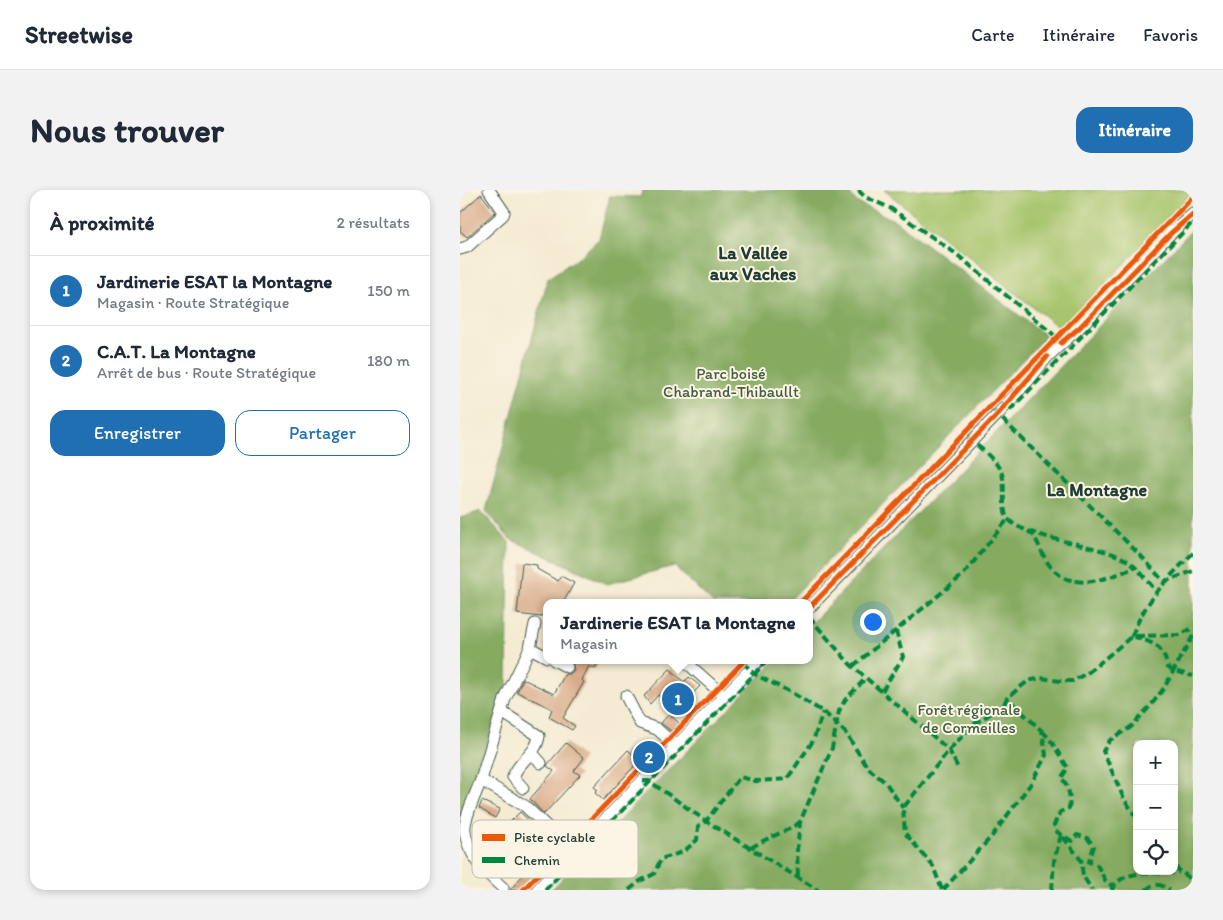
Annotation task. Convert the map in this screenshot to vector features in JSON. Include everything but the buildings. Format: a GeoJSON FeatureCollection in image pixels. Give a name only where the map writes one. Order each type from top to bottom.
{"type":"FeatureCollection","features":[{"type":"Feature","properties":{"kind":"street"},"geometry":{"type":"LineString","coordinates":[[460,249],[467,247],[503,216],[504,212],[489,190]]}},
{"type":"Feature","properties":{"kind":"street"},"geometry":{"type":"LineString","coordinates":[[1170,234],[1193,204]]}},
{"type":"Feature","properties":{"kind":"street"},"geometry":{"type":"LineString","coordinates":[[813,604],[1028,382],[1060,354],[1079,328],[1170,234],[1193,214]]}},
{"type":"Feature","properties":{"kind":"street"},"geometry":{"type":"LineString","coordinates":[[472,849],[464,830],[505,699],[530,648],[536,624]]}},
{"type":"Feature","properties":{"kind":"street"},"geometry":{"type":"LineString","coordinates":[[530,648],[543,655]]}},
{"type":"Feature","properties":{"kind":"street"},"geometry":{"type":"LineString","coordinates":[[561,664],[567,667]]}},
{"type":"Feature","properties":{"kind":"street"},"geometry":{"type":"LineString","coordinates":[[688,664],[724,696]]}},
{"type":"Feature","properties":{"kind":"street"},"geometry":{"type":"LineString","coordinates":[[605,820],[755,664]]}},
{"type":"Feature","properties":{"kind":"street"},"geometry":{"type":"LineString","coordinates":[[626,696],[640,723],[657,729],[676,746]]}},
{"type":"Feature","properties":{"kind":"street"},"geometry":{"type":"LineString","coordinates":[[502,712],[539,736],[532,753],[520,764],[513,777],[523,788]]}},
{"type":"Feature","properties":{"kind":"street"},"geometry":{"type":"LineString","coordinates":[[532,753],[541,763]]}},
{"type":"Feature","properties":{"kind":"street"},"geometry":{"type":"LineString","coordinates":[[481,780],[525,806],[540,820]]}},
{"type":"Feature","properties":{"kind":"street"},"geometry":{"type":"LineString","coordinates":[[492,878],[503,888]]}},
{"type":"Feature","properties":{"kind":"street"},"geometry":{"type":"LineString","coordinates":[[537,890],[549,878]]}},
{"type":"Feature","properties":{"kind":"green space","name":"Parc boisé Chabrand-Thibaullt"},"geometry":{"type":"Polygon","coordinates":[[[643,190],[846,190],[858,203],[896,221],[1046,336],[791,599],[709,599],[674,566],[607,584],[510,539],[486,511],[548,278],[578,258],[599,239],[610,196],[640,197],[643,190]]]}},
{"type":"Feature","properties":{"kind":"green space"},"geometry":{"type":"Polygon","coordinates":[[[884,190],[1193,190],[1193,192],[1061,329],[884,190]]]}},
{"type":"Feature","properties":{"kind":"green space","name":"Forêt régionale de Cormeilles"},"geometry":{"type":"Polygon","coordinates":[[[1193,229],[1193,890],[551,890],[563,878],[638,878],[638,820],[619,820],[772,664],[813,664],[813,622],[1193,229]]]}},
{"type":"Feature","properties":{"kind":"green space"},"geometry":{"type":"Polygon","coordinates":[[[481,511],[509,542],[507,686],[460,819],[460,518],[481,511]]]}},
{"type":"Feature","properties":{"kind":"marked path"},"geometry":{"type":"LineString","coordinates":[[858,190],[865,197],[890,208],[955,253],[1059,339]]}},
{"type":"Feature","properties":{"kind":"marked path"},"geometry":{"type":"LineString","coordinates":[[1010,410],[1191,224]]}},
{"type":"Feature","properties":{"kind":"marked path"},"geometry":{"type":"LineString","coordinates":[[994,411],[1143,558],[1164,582],[1193,571]]}},
{"type":"Feature","properties":{"kind":"marked path"},"geometry":{"type":"LineString","coordinates":[[968,438],[992,459],[1002,474],[1005,510],[1008,519],[1030,532],[1116,555],[1132,564],[1157,592]]}},
{"type":"Feature","properties":{"kind":"marked path"},"geometry":{"type":"LineString","coordinates":[[853,666],[963,575],[1008,519]]}},
{"type":"Feature","properties":{"kind":"marked path"},"geometry":{"type":"LineString","coordinates":[[1028,531],[1033,535],[1052,568],[1061,576],[1070,580],[1081,582],[1102,579],[1134,568]]}},
{"type":"Feature","properties":{"kind":"marked path"},"geometry":{"type":"LineString","coordinates":[[1193,553],[1150,601],[1132,636],[1179,635],[1193,628]]}},
{"type":"Feature","properties":{"kind":"marked path"},"geometry":{"type":"LineString","coordinates":[[813,622],[850,664],[949,750],[958,768]]}},
{"type":"Feature","properties":{"kind":"marked path"},"geometry":{"type":"LineString","coordinates":[[882,691],[903,657],[896,631]]}},
{"type":"Feature","properties":{"kind":"marked path"},"geometry":{"type":"LineString","coordinates":[[942,890],[933,866],[905,833],[903,808],[949,750],[974,724],[1003,706],[1007,698],[1028,681],[1041,678],[1073,681],[1090,671],[1132,636],[1156,645],[1163,653],[1167,667],[1193,676]]}},
{"type":"Feature","properties":{"kind":"marked path"},"geometry":{"type":"LineString","coordinates":[[1133,812],[1124,799],[1103,751],[1110,740],[1131,727],[1152,704],[1164,688],[1193,636]]}},
{"type":"Feature","properties":{"kind":"marked path"},"geometry":{"type":"LineString","coordinates":[[745,664],[754,674],[792,693],[825,713],[845,732],[868,768],[886,783],[903,808]]}},
{"type":"Feature","properties":{"kind":"marked path"},"geometry":{"type":"LineString","coordinates":[[613,820],[764,664]]}},
{"type":"Feature","properties":{"kind":"marked path"},"geometry":{"type":"LineString","coordinates":[[798,876],[797,850],[800,822],[832,748],[839,711],[845,700],[866,678]]}},
{"type":"Feature","properties":{"kind":"marked path"},"geometry":{"type":"LineString","coordinates":[[943,890],[992,836],[1032,782],[1046,755],[1042,731],[1007,698]]}},
{"type":"Feature","properties":{"kind":"marked path"},"geometry":{"type":"LineString","coordinates":[[629,890],[640,881],[654,874],[661,859],[683,852],[697,840],[698,827],[706,821],[740,777],[756,781],[787,779],[813,741],[823,712]]}},
{"type":"Feature","properties":{"kind":"marked path"},"geometry":{"type":"LineString","coordinates":[[1042,731],[1049,738],[1068,768],[1061,778],[1069,792],[1069,808],[1060,812],[1054,825],[1057,832],[1072,841],[1077,835],[1087,838],[1094,846],[1089,862],[1097,865],[1105,880],[1117,890]]}},
{"type":"Feature","properties":{"kind":"marked path"},"geometry":{"type":"LineString","coordinates":[[643,781],[649,781],[706,821],[818,890]]}},
{"type":"Feature","properties":{"kind":"marked path"},"geometry":{"type":"LineString","coordinates":[[751,848],[800,822]]}},
{"type":"Feature","properties":{"kind":"marked path"},"geometry":{"type":"LineString","coordinates":[[1052,890],[1054,861],[1061,835]]}},
{"type":"Feature","properties":{"kind":"marked path"},"geometry":{"type":"LineString","coordinates":[[1063,837],[1081,860],[1083,876],[1092,890]]}},
{"type":"Feature","properties":{"kind":"marked path"},"geometry":{"type":"LineString","coordinates":[[1178,869],[1193,881]]}},
{"type":"Feature","properties":{"kind":"marked path"},"geometry":{"type":"LineString","coordinates":[[1111,890],[1117,882],[1133,875],[1179,872]]}},
{"type":"Feature","properties":{"kind":"marked path"},"geometry":{"type":"LineString","coordinates":[[545,890],[557,878]]}},
{"type":"Feature","properties":{"kind":"marked path"},"geometry":{"type":"LineString","coordinates":[[1146,890],[1158,885],[1170,890]]}},
{"type":"Feature","properties":{"kind":"cycle path"},"geometry":{"type":"LineString","coordinates":[[804,599],[1193,197]]}},
{"type":"Feature","properties":{"kind":"cycle path"},"geometry":{"type":"LineString","coordinates":[[1061,343],[1079,328],[1170,234],[1193,214]]}},
{"type":"Feature","properties":{"kind":"cycle path"},"geometry":{"type":"LineString","coordinates":[[813,604],[997,415],[1047,357]]}},
{"type":"Feature","properties":{"kind":"cycle path"},"geometry":{"type":"LineString","coordinates":[[591,820],[741,664]]}},
{"type":"Feature","properties":{"kind":"cycle path"},"geometry":{"type":"LineString","coordinates":[[523,890],[535,878]]}},
{"type":"Feature","properties":{"kind":"place","name":"Jardinerie ESAT la Montagne"},"geometry":{"type":"Point","coordinates":[678,699]}},
{"type":"Feature","properties":{"kind":"place","name":"C.A.T. La Montagne"},"geometry":{"type":"Point","coordinates":[649,757]}},
{"type":"Feature","properties":{"kind":"district","name":"La Vallée aux Vaches"},"geometry":{"type":"Point","coordinates":[753,263]}},
{"type":"Feature","properties":{"kind":"district","name":"La Montagne"},"geometry":{"type":"Point","coordinates":[1097,490]}}]}
